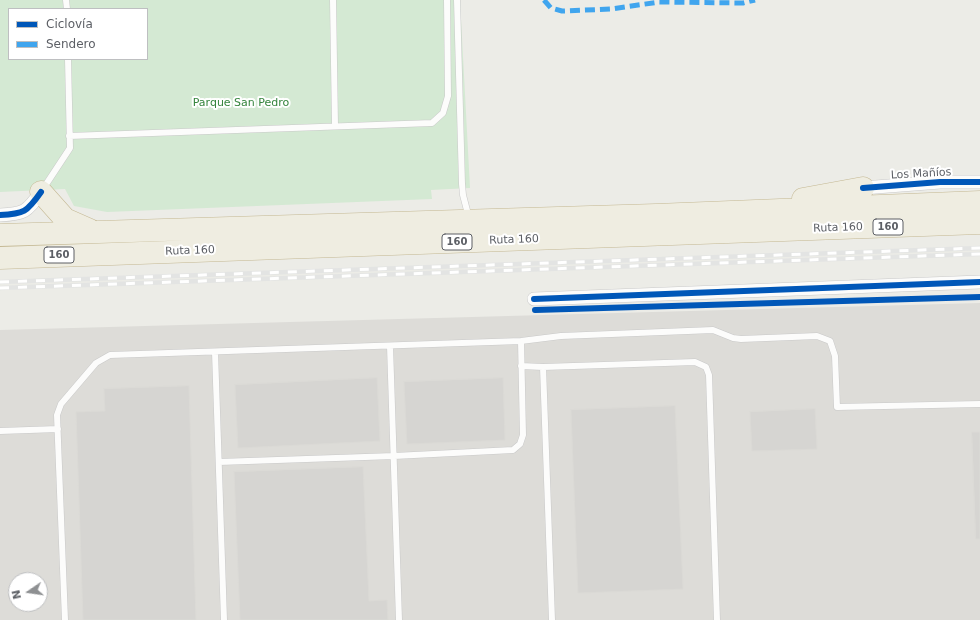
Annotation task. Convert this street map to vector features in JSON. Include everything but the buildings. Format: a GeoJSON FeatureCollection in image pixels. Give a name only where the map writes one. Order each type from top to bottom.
{"type":"FeatureCollection","features":[{"type":"Feature","properties":{"kind":"highway"},"geometry":{"type":"LineString","coordinates":[[743,212],[863,188]]}},
{"type":"Feature","properties":{"kind":"highway"},"geometry":{"type":"LineString","coordinates":[[41,192],[65,219],[80,227],[95,232]]}},
{"type":"Feature","properties":{"kind":"highway","name":"Ruta 160"},"geometry":{"type":"LineString","coordinates":[[0,235],[743,212],[980,202]]}},
{"type":"Feature","properties":{"kind":"highway","name":"Ruta 160"},"geometry":{"type":"LineString","coordinates":[[0,258],[980,223]]}},
{"type":"Feature","properties":{"kind":"street","name":"Los Mañíos"},"geometry":{"type":"LineString","coordinates":[[863,188],[940,182],[980,182]]}},
{"type":"Feature","properties":{"kind":"street"},"geometry":{"type":"LineString","coordinates":[[0,215],[24,213],[32,206],[41,192]]}},
{"type":"Feature","properties":{"kind":"street"},"geometry":{"type":"LineString","coordinates":[[534,299],[980,282]]}},
{"type":"Feature","properties":{"kind":"lane"},"geometry":{"type":"LineString","coordinates":[[333,0],[335,125]]}},
{"type":"Feature","properties":{"kind":"lane"},"geometry":{"type":"LineString","coordinates":[[69,136],[335,125],[432,123],[443,114],[448,96],[447,0]]}},
{"type":"Feature","properties":{"kind":"lane"},"geometry":{"type":"LineString","coordinates":[[458,0],[462,184],[463,195],[470,221]]}},
{"type":"Feature","properties":{"kind":"lane"},"geometry":{"type":"LineString","coordinates":[[41,192],[70,148],[68,60]]}},
{"type":"Feature","properties":{"kind":"lane"},"geometry":{"type":"LineString","coordinates":[[65,620],[58,415],[61,404],[96,363],[104,357],[521,342],[561,336],[714,330],[733,338],[741,339],[817,336],[830,340],[835,356],[837,407],[980,404]]}},
{"type":"Feature","properties":{"kind":"lane"},"geometry":{"type":"LineString","coordinates":[[219,462],[506,452],[517,448],[523,435],[521,342]]}},
{"type":"Feature","properties":{"kind":"lane"},"geometry":{"type":"LineString","coordinates":[[390,346],[399,620]]}},
{"type":"Feature","properties":{"kind":"lane"},"geometry":{"type":"LineString","coordinates":[[215,352],[224,620]]}},
{"type":"Feature","properties":{"kind":"lane"},"geometry":{"type":"LineString","coordinates":[[521,366],[543,367],[695,362],[706,368],[709,375],[717,620]]}},
{"type":"Feature","properties":{"kind":"lane"},"geometry":{"type":"LineString","coordinates":[[543,367],[552,620]]}},
{"type":"Feature","properties":{"kind":"lane"},"geometry":{"type":"LineString","coordinates":[[0,431],[58,430]]}},
{"type":"Feature","properties":{"kind":"shaded area"},"geometry":{"type":"Polygon","coordinates":[[[980,303],[980,620],[0,620],[0,330],[980,303]]]}},
{"type":"Feature","properties":{"kind":"green space","name":"Parque San Pedro"},"geometry":{"type":"Polygon","coordinates":[[[0,0],[460,0],[470,188],[431,190],[432,199],[107,212],[74,206],[65,189],[0,192],[0,0]]]}},
{"type":"Feature","properties":{"kind":"railway"},"geometry":{"type":"LineString","coordinates":[[0,282],[980,248]]}},
{"type":"Feature","properties":{"kind":"railway"},"geometry":{"type":"LineString","coordinates":[[0,288],[980,254]]}},
{"type":"Feature","properties":{"kind":"marked path"},"geometry":{"type":"LineString","coordinates":[[544,0],[551,8],[562,11],[611,9],[659,2],[743,3],[755,0]]}},
{"type":"Feature","properties":{"kind":"cycle path"},"geometry":{"type":"LineString","coordinates":[[863,188],[940,182],[980,182]]}},
{"type":"Feature","properties":{"kind":"cycle path"},"geometry":{"type":"LineString","coordinates":[[0,215],[15,214],[24,211],[32,204],[41,192]]}},
{"type":"Feature","properties":{"kind":"cycle path"},"geometry":{"type":"LineString","coordinates":[[534,299],[980,282]]}},
{"type":"Feature","properties":{"kind":"cycle path"},"geometry":{"type":"LineString","coordinates":[[535,310],[980,297]]}}]}
